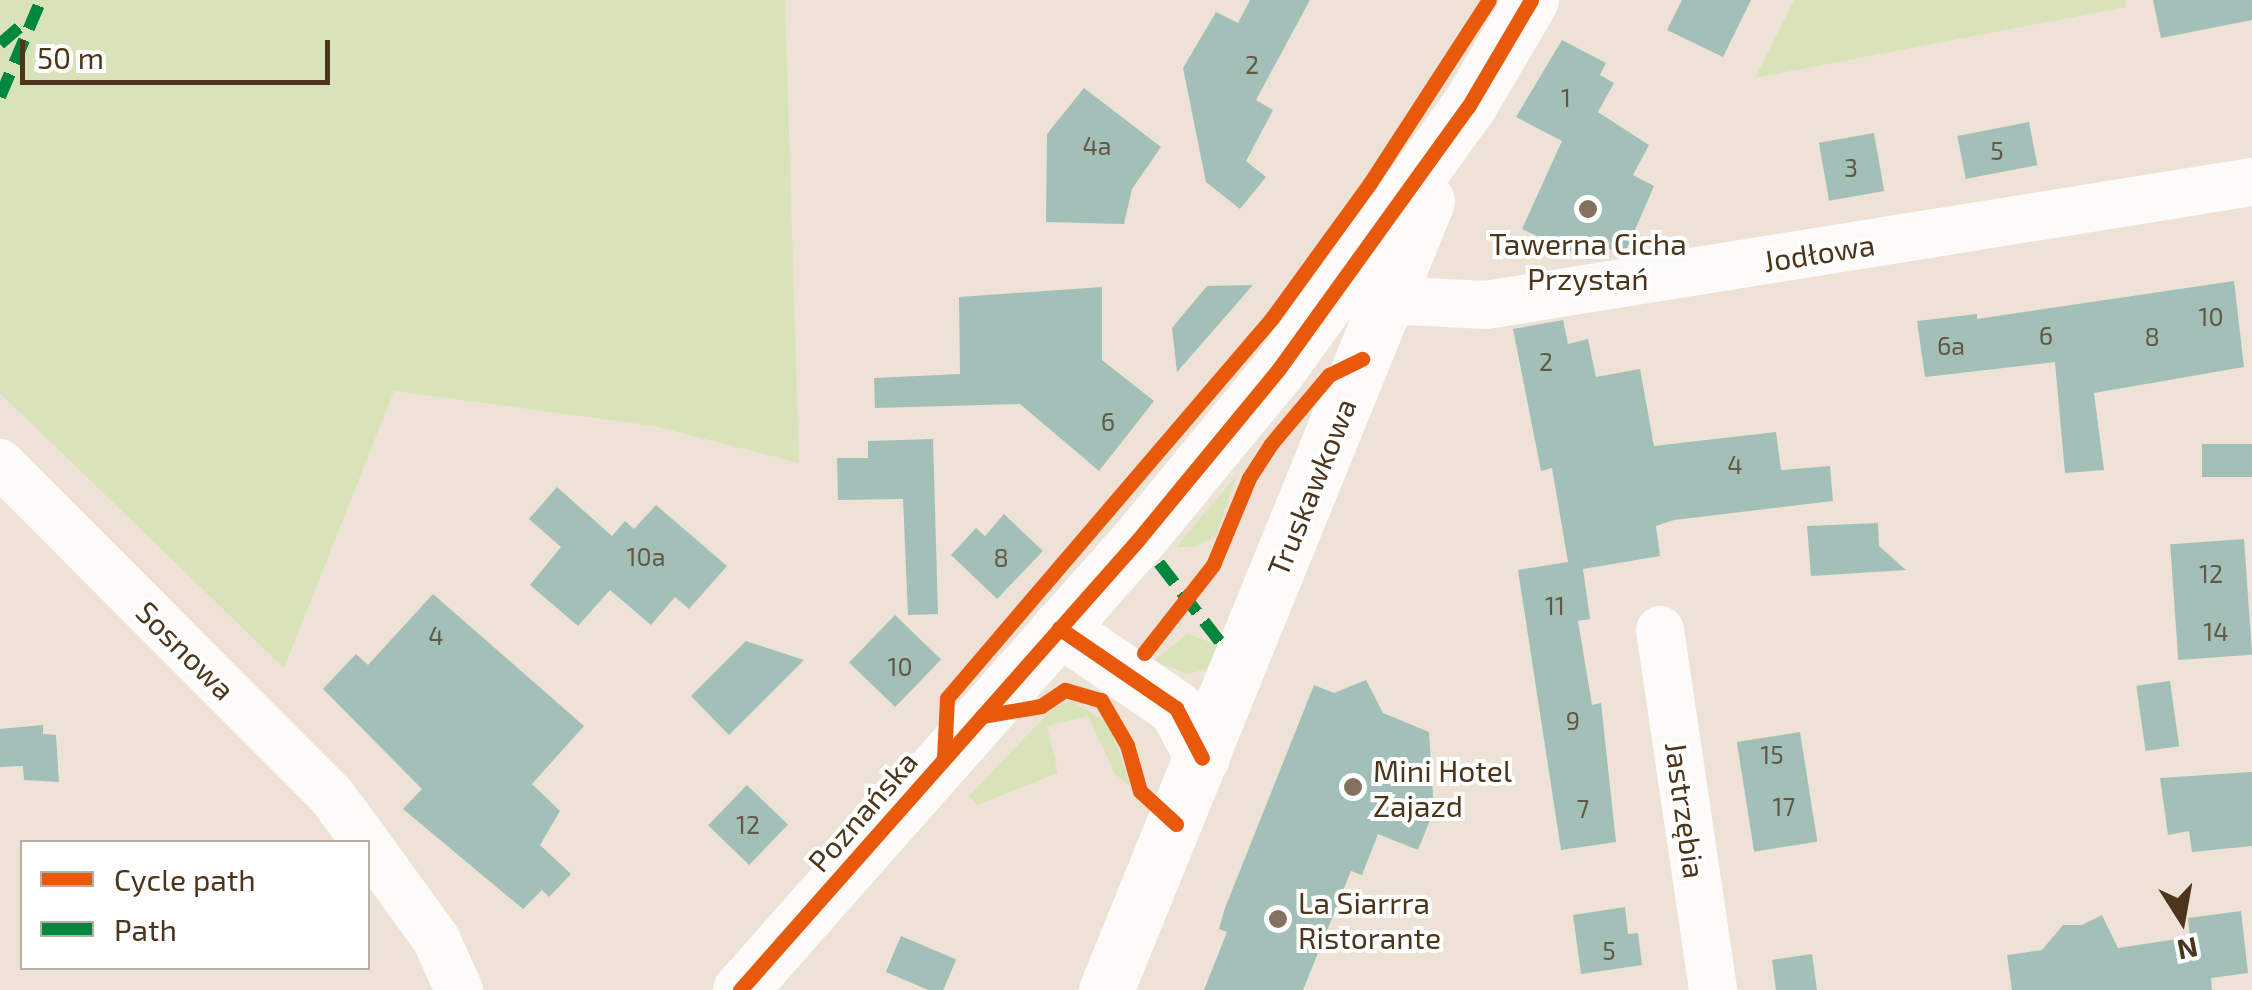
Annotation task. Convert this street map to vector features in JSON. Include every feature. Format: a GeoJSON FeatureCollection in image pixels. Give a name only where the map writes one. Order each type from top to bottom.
{"type":"FeatureCollection","features":[{"type":"Feature","properties":{"kind":"street","name":"Poznańska"},"geometry":{"type":"LineString","coordinates":[[740,990],[1060,628],[1278,370],[1468,107],[1531,0]]}},
{"type":"Feature","properties":{"kind":"street","name":"Truskawkowa"},"geometry":{"type":"LineString","coordinates":[[1106,990],[1385,300],[1468,107]]}},
{"type":"Feature","properties":{"kind":"street","name":"Jodłowa"},"geometry":{"type":"LineString","coordinates":[[1385,300],[1486,306],[2252,182]]}},
{"type":"Feature","properties":{"kind":"street","name":"Sosnowa"},"geometry":{"type":"LineString","coordinates":[[0,463],[330,794],[363,840]]}},
{"type":"Feature","properties":{"kind":"street"},"geometry":{"type":"LineString","coordinates":[[1060,628],[1176,708],[1202,758]]}},
{"type":"Feature","properties":{"kind":"street","name":"Jastrzębia"},"geometry":{"type":"LineString","coordinates":[[1660,630],[1713,990]]}},
{"type":"Feature","properties":{"kind":"street","name":"Sosnowa"},"geometry":{"type":"LineString","coordinates":[[370,849],[436,939],[459,990]]}},
{"type":"Feature","properties":{"kind":"green space"},"geometry":{"type":"Polygon","coordinates":[[[0,0],[785,0],[799,463],[654,426],[394,391],[284,668],[0,393],[0,0]]]}},
{"type":"Feature","properties":{"kind":"green space"},"geometry":{"type":"Polygon","coordinates":[[[1794,0],[2125,0],[2126,7],[1755,78],[1794,0]]]}},
{"type":"Feature","properties":{"kind":"green space"},"geometry":{"type":"Polygon","coordinates":[[[1237,475],[1216,536],[1195,547],[1176,547],[1237,475]]]}},
{"type":"Feature","properties":{"kind":"green space"},"geometry":{"type":"Polygon","coordinates":[[[1187,634],[1224,647],[1206,669],[1188,674],[1154,661],[1187,634]]]}},
{"type":"Feature","properties":{"kind":"green space"},"geometry":{"type":"Polygon","coordinates":[[[1072,701],[1109,724],[1131,787],[1115,774],[1088,716],[1047,726],[1058,773],[977,805],[969,796],[1055,706],[1072,701]]]}},
{"type":"Feature","properties":{"kind":"building"},"geometry":{"type":"Polygon","coordinates":[[[1250,0],[1310,0],[1256,100],[1273,110],[1246,161],[1266,177],[1240,209],[1206,182],[1183,68],[1216,12],[1238,23],[1250,0]]]}},
{"type":"Feature","properties":{"kind":"building"},"geometry":{"type":"Polygon","coordinates":[[[1682,0],[1751,0],[1723,57],[1667,30],[1682,0]]]}},
{"type":"Feature","properties":{"kind":"building"},"geometry":{"type":"Polygon","coordinates":[[[2153,0],[2252,0],[2252,20],[2161,38],[2153,0]]]}},
{"type":"Feature","properties":{"kind":"building"},"geometry":{"type":"Polygon","coordinates":[[[1562,40],[1606,63],[1600,75],[1614,83],[1598,112],[1649,145],[1633,175],[1654,186],[1624,255],[1598,244],[1589,260],[1522,229],[1562,141],[1516,117],[1562,40]]]}},
{"type":"Feature","properties":{"kind":"building"},"geometry":{"type":"Polygon","coordinates":[[[1084,88],[1161,147],[1132,189],[1124,224],[1046,222],[1047,134],[1084,88]]]}},
{"type":"Feature","properties":{"kind":"building"},"geometry":{"type":"Polygon","coordinates":[[[2029,122],[2037,165],[1966,179],[1957,136],[2029,122]]]}},
{"type":"Feature","properties":{"kind":"building"},"geometry":{"type":"Polygon","coordinates":[[[1874,133],[1884,191],[1829,201],[1819,143],[1874,133]]]}},
{"type":"Feature","properties":{"kind":"building"},"geometry":{"type":"Polygon","coordinates":[[[2234,281],[2244,367],[2094,393],[2104,470],[2065,473],[2055,362],[1925,377],[1917,321],[1977,314],[1977,319],[2234,281]]]}},
{"type":"Feature","properties":{"kind":"building"},"geometry":{"type":"Polygon","coordinates":[[[1253,285],[1177,372],[1172,328],[1207,286],[1253,285]]]}},
{"type":"Feature","properties":{"kind":"building"},"geometry":{"type":"Polygon","coordinates":[[[1102,287],[1102,360],[1154,401],[1099,471],[1020,404],[875,408],[874,378],[960,374],[959,297],[1102,287]]]}},
{"type":"Feature","properties":{"kind":"building"},"geometry":{"type":"Polygon","coordinates":[[[1563,320],[1568,344],[1588,339],[1596,377],[1640,369],[1654,446],[1776,432],[1781,470],[1830,466],[1833,501],[1674,520],[1656,526],[1660,556],[1583,569],[1590,619],[1578,621],[1592,705],[1601,703],[1616,842],[1561,850],[1518,570],[1568,562],[1552,468],[1541,471],[1513,329],[1563,320]]]}},
{"type":"Feature","properties":{"kind":"building"},"geometry":{"type":"Polygon","coordinates":[[[933,439],[938,614],[908,615],[903,499],[838,500],[837,458],[868,458],[868,441],[933,439]]]}},
{"type":"Feature","properties":{"kind":"building"},"geometry":{"type":"Polygon","coordinates":[[[2202,444],[2252,444],[2252,477],[2202,477],[2202,444]]]}},
{"type":"Feature","properties":{"kind":"building"},"geometry":{"type":"Polygon","coordinates":[[[557,487],[612,536],[625,521],[634,529],[656,505],[727,566],[689,609],[675,597],[651,625],[610,590],[578,626],[530,585],[561,547],[529,519],[557,487]]]}},
{"type":"Feature","properties":{"kind":"building"},"geometry":{"type":"Polygon","coordinates":[[[1004,514],[1043,551],[997,599],[951,555],[976,528],[985,536],[1004,514]]]}},
{"type":"Feature","properties":{"kind":"building"},"geometry":{"type":"Polygon","coordinates":[[[1878,523],[1879,546],[1906,570],[1811,576],[1807,526],[1878,523]]]}},
{"type":"Feature","properties":{"kind":"building"},"geometry":{"type":"Polygon","coordinates":[[[2244,539],[2252,655],[2178,660],[2170,544],[2244,539]]]}},
{"type":"Feature","properties":{"kind":"building"},"geometry":{"type":"Polygon","coordinates":[[[433,594],[584,726],[532,784],[560,811],[540,845],[571,874],[549,897],[542,890],[523,909],[403,809],[422,789],[323,689],[356,654],[368,665],[433,594]]]}},
{"type":"Feature","properties":{"kind":"building"},"geometry":{"type":"Polygon","coordinates":[[[895,615],[941,659],[895,707],[849,662],[895,615]]]}},
{"type":"Feature","properties":{"kind":"building"},"geometry":{"type":"Polygon","coordinates":[[[746,641],[804,660],[729,735],[691,696],[746,641]]]}},
{"type":"Feature","properties":{"kind":"building"},"geometry":{"type":"Polygon","coordinates":[[[1366,680],[1383,713],[1429,732],[1434,810],[1418,850],[1378,834],[1362,875],[1351,871],[1303,990],[1204,990],[1227,932],[1219,929],[1225,908],[1314,685],[1334,693],[1366,680]]]}},
{"type":"Feature","properties":{"kind":"building"},"geometry":{"type":"Polygon","coordinates":[[[2170,681],[2179,746],[2146,751],[2136,686],[2170,681]]]}},
{"type":"Feature","properties":{"kind":"building"},"geometry":{"type":"Polygon","coordinates":[[[43,725],[43,734],[56,735],[59,782],[24,780],[23,766],[0,767],[0,729],[43,725]]]}},
{"type":"Feature","properties":{"kind":"building"},"geometry":{"type":"Polygon","coordinates":[[[1800,732],[1817,842],[1754,852],[1737,742],[1800,732]]]}},
{"type":"Feature","properties":{"kind":"building"},"geometry":{"type":"Polygon","coordinates":[[[2252,772],[2252,846],[2192,852],[2189,831],[2168,835],[2160,778],[2252,772]]]}},
{"type":"Feature","properties":{"kind":"building"},"geometry":{"type":"Polygon","coordinates":[[[747,785],[788,825],[749,865],[708,825],[747,785]]]}},
{"type":"Feature","properties":{"kind":"building"},"geometry":{"type":"Polygon","coordinates":[[[1625,907],[1628,934],[1638,933],[1642,965],[1581,974],[1573,915],[1625,907]]]}},
{"type":"Feature","properties":{"kind":"building"},"geometry":{"type":"Polygon","coordinates":[[[2241,911],[2248,973],[2211,978],[2212,990],[2012,990],[2007,955],[2042,950],[2063,925],[2082,925],[2102,915],[2118,948],[2190,937],[2188,918],[2241,911]]]}},
{"type":"Feature","properties":{"kind":"building"},"geometry":{"type":"Polygon","coordinates":[[[901,936],[956,959],[943,990],[928,990],[886,972],[901,936]]]}},
{"type":"Feature","properties":{"kind":"building"},"geometry":{"type":"Polygon","coordinates":[[[1812,954],[1817,990],[1776,990],[1772,960],[1812,954]]]}},
{"type":"Feature","properties":{"kind":"marked path"},"geometry":{"type":"LineString","coordinates":[[0,97],[41,0]]}},
{"type":"Feature","properties":{"kind":"marked path"},"geometry":{"type":"LineString","coordinates":[[0,44],[25,22]]}},
{"type":"Feature","properties":{"kind":"marked path"},"geometry":{"type":"LineString","coordinates":[[1159,563],[1220,642]]}},
{"type":"Feature","properties":{"kind":"cycle path"},"geometry":{"type":"LineString","coordinates":[[944,758],[947,698],[1272,318],[1370,183],[1489,0]]}},
{"type":"Feature","properties":{"kind":"cycle path"},"geometry":{"type":"LineString","coordinates":[[740,990],[1137,541],[1278,370],[1468,107],[1531,0]]}},
{"type":"Feature","properties":{"kind":"cycle path"},"geometry":{"type":"LineString","coordinates":[[1144,653],[1213,565],[1249,478],[1271,444],[1329,375],[1362,359]]}},
{"type":"Feature","properties":{"kind":"cycle path"},"geometry":{"type":"LineString","coordinates":[[1059,628],[1176,708],[1202,758]]}},
{"type":"Feature","properties":{"kind":"cycle path"},"geometry":{"type":"LineString","coordinates":[[982,716],[1041,706],[1065,690],[1101,700],[1127,745],[1140,791],[1176,824]]}},
{"type":"Feature","properties":{"kind":"place","name":"Tawerna Cicha Przystań"},"geometry":{"type":"Point","coordinates":[1588,209]}},
{"type":"Feature","properties":{"kind":"place","name":"Mini Hotel Zajazd"},"geometry":{"type":"Point","coordinates":[1353,787]}},
{"type":"Feature","properties":{"kind":"place","name":"La Siarrra Ristorante"},"geometry":{"type":"Point","coordinates":[1278,919]}}]}
